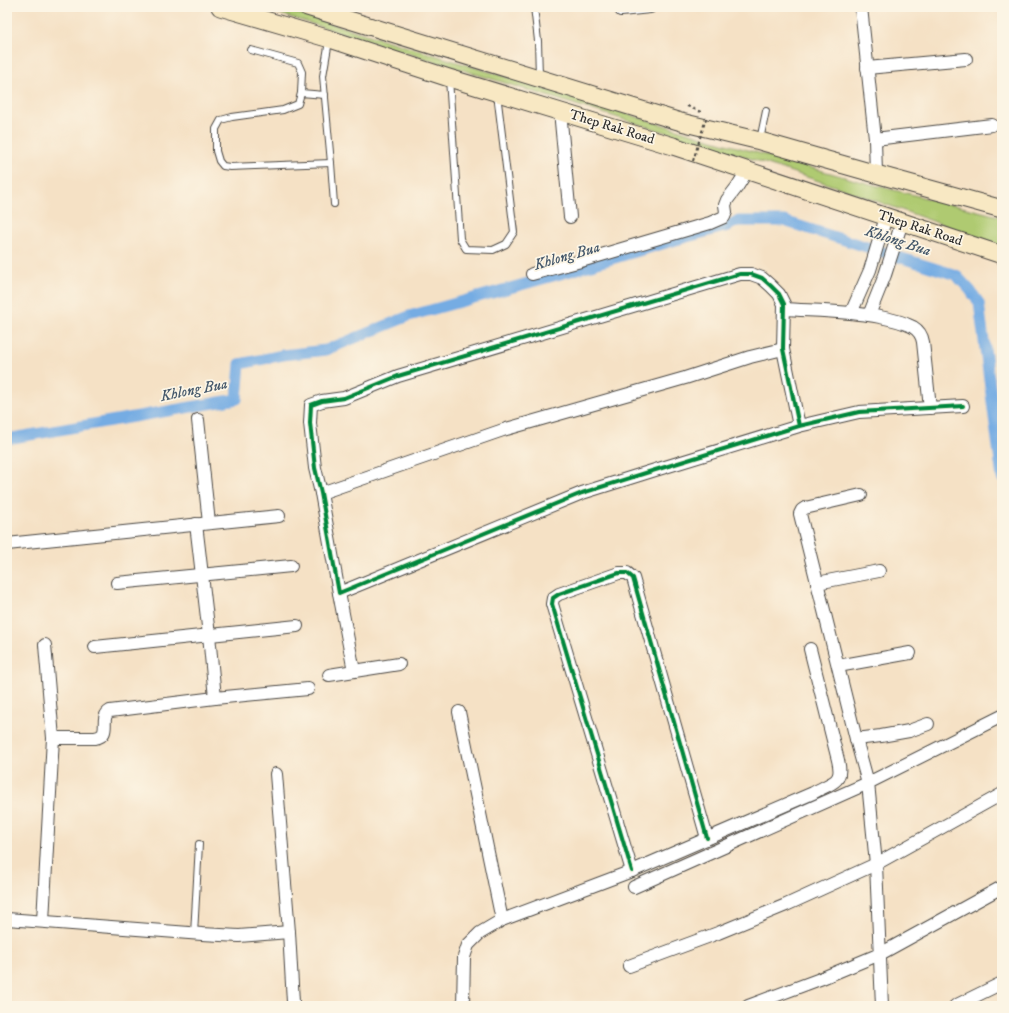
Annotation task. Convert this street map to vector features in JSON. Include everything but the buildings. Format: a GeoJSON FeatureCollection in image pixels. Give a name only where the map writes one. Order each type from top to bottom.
{"type":"FeatureCollection","features":[{"type":"Feature","properties":{"kind":"main road","name":"Thep Rak Road"},"geometry":{"type":"LineString","coordinates":[[220,7],[330,39],[449,78],[673,146],[1002,256]]}},
{"type":"Feature","properties":{"kind":"main road","name":"Thep Rak Road"},"geometry":{"type":"LineString","coordinates":[[307,7],[681,122],[760,141],[1002,209]]}},
{"type":"Feature","properties":{"kind":"street"},"geometry":{"type":"LineString","coordinates":[[622,10],[650,7]]}},
{"type":"Feature","properties":{"kind":"street"},"geometry":{"type":"LineString","coordinates":[[861,7],[875,140],[876,174]]}},
{"type":"Feature","properties":{"kind":"street"},"geometry":{"type":"LineString","coordinates":[[867,68],[966,59]]}},
{"type":"Feature","properties":{"kind":"street"},"geometry":{"type":"LineString","coordinates":[[560,111],[570,217]]}},
{"type":"Feature","properties":{"kind":"street"},"geometry":{"type":"LineString","coordinates":[[875,140],[992,124]]}},
{"type":"Feature","properties":{"kind":"street"},"geometry":{"type":"LineString","coordinates":[[532,274],[710,223],[724,217],[727,200],[747,171]]}},
{"type":"Feature","properties":{"kind":"street"},"geometry":{"type":"LineString","coordinates":[[851,313],[870,270],[880,238],[894,220]]}},
{"type":"Feature","properties":{"kind":"street"},"geometry":{"type":"LineString","coordinates":[[868,315],[885,276],[895,243],[894,220]]}},
{"type":"Feature","properties":{"kind":"street"},"geometry":{"type":"LineString","coordinates":[[354,671],[314,460],[310,423],[311,405],[322,401],[344,398],[398,376],[740,274],[751,274],[762,278],[771,286],[779,294],[784,304],[783,350],[799,426]]}},
{"type":"Feature","properties":{"kind":"street"},"geometry":{"type":"LineString","coordinates":[[784,309],[868,315],[894,320],[913,327],[922,337],[930,408]]}},
{"type":"Feature","properties":{"kind":"street"},"geometry":{"type":"LineString","coordinates":[[321,493],[503,430],[685,378],[750,356],[783,350]]}},
{"type":"Feature","properties":{"kind":"street"},"geometry":{"type":"LineString","coordinates":[[339,593],[582,493],[799,426],[859,412],[963,406]]}},
{"type":"Feature","properties":{"kind":"street"},"geometry":{"type":"LineString","coordinates":[[198,420],[209,523]]}},
{"type":"Feature","properties":{"kind":"street"},"geometry":{"type":"LineString","coordinates":[[862,495],[805,508],[800,514],[868,783],[876,864],[882,1006]]}},
{"type":"Feature","properties":{"kind":"street"},"geometry":{"type":"LineString","coordinates":[[7,544],[279,516]]}},
{"type":"Feature","properties":{"kind":"street"},"geometry":{"type":"LineString","coordinates":[[196,524],[215,698]]}},
{"type":"Feature","properties":{"kind":"street"},"geometry":{"type":"LineString","coordinates":[[117,583],[291,566]]}},
{"type":"Feature","properties":{"kind":"street"},"geometry":{"type":"LineString","coordinates":[[817,583],[879,571]]}},
{"type":"Feature","properties":{"kind":"street"},"geometry":{"type":"LineString","coordinates":[[632,871],[552,604],[553,598],[559,594],[619,573],[627,573],[633,578],[707,838]]}},
{"type":"Feature","properties":{"kind":"street"},"geometry":{"type":"LineString","coordinates":[[95,647],[297,626]]}},
{"type":"Feature","properties":{"kind":"street"},"geometry":{"type":"LineString","coordinates":[[43,922],[53,738],[45,645]]}},
{"type":"Feature","properties":{"kind":"street"},"geometry":{"type":"LineString","coordinates":[[463,1006],[464,957],[468,945],[480,933],[502,920],[632,871],[813,793],[836,781],[840,770],[810,649]]}},
{"type":"Feature","properties":{"kind":"street"},"geometry":{"type":"LineString","coordinates":[[838,666],[910,653]]}},
{"type":"Feature","properties":{"kind":"street"},"geometry":{"type":"LineString","coordinates":[[329,675],[399,664]]}},
{"type":"Feature","properties":{"kind":"street"},"geometry":{"type":"LineString","coordinates":[[53,738],[101,737],[105,728],[105,716],[110,711],[215,698],[308,689]]}},
{"type":"Feature","properties":{"kind":"street"},"geometry":{"type":"LineString","coordinates":[[459,712],[502,920]]}},
{"type":"Feature","properties":{"kind":"street"},"geometry":{"type":"LineString","coordinates":[[634,887],[868,783],[1002,716]]}},
{"type":"Feature","properties":{"kind":"street"},"geometry":{"type":"LineString","coordinates":[[856,739],[909,731],[928,724]]}},
{"type":"Feature","properties":{"kind":"street"},"geometry":{"type":"LineString","coordinates":[[276,774],[289,932],[293,1002]]}},
{"type":"Feature","properties":{"kind":"street"},"geometry":{"type":"LineString","coordinates":[[629,966],[766,914],[876,864],[1002,794]]}},
{"type":"Feature","properties":{"kind":"street"},"geometry":{"type":"LineString","coordinates":[[748,1006],[820,979],[880,954],[1002,886]]}},
{"type":"Feature","properties":{"kind":"street"},"geometry":{"type":"LineString","coordinates":[[7,919],[194,934],[239,936],[289,932]]}},
{"type":"Feature","properties":{"kind":"street"},"geometry":{"type":"LineString","coordinates":[[955,1006],[1002,982]]}},
{"type":"Feature","properties":{"kind":"lane"},"geometry":{"type":"LineString","coordinates":[[534,7],[538,41],[539,78]]}},
{"type":"Feature","properties":{"kind":"lane"},"geometry":{"type":"LineString","coordinates":[[330,39],[323,76],[332,163],[334,204]]}},
{"type":"Feature","properties":{"kind":"lane"},"geometry":{"type":"LineString","coordinates":[[251,50],[298,63],[302,72],[301,93],[298,104],[283,110],[232,117],[221,120],[216,129],[216,150],[219,161],[223,166],[230,167],[332,163]]}},
{"type":"Feature","properties":{"kind":"lane"},"geometry":{"type":"LineString","coordinates":[[449,78],[460,239],[466,249],[493,250],[506,244],[514,232],[496,92]]}},
{"type":"Feature","properties":{"kind":"lane"},"geometry":{"type":"LineString","coordinates":[[301,93],[325,95]]}},
{"type":"Feature","properties":{"kind":"lane"},"geometry":{"type":"LineString","coordinates":[[760,141],[766,111]]}},
{"type":"Feature","properties":{"kind":"lane"},"geometry":{"type":"LineString","coordinates":[[194,934],[199,844]]}},
{"type":"Feature","properties":{"kind":"path"},"geometry":{"type":"LineString","coordinates":[[687,106],[707,115],[693,161]]}},
{"type":"Feature","properties":{"kind":"green space"},"geometry":{"type":"Polygon","coordinates":[[[257,7],[277,7],[719,142],[866,183],[1002,217],[1002,246],[843,189],[743,156],[257,7]]]}},
{"type":"Feature","properties":{"kind":"waterway","name":"Khlong Bua"},"geometry":{"type":"LineString","coordinates":[[7,439],[237,399],[240,364],[283,355],[326,350],[409,316],[728,226],[737,221],[784,221],[956,275],[970,290],[979,303],[1002,478]]}},
{"type":"Feature","properties":{"kind":"cycle path"},"geometry":{"type":"LineString","coordinates":[[799,426],[783,349],[784,304],[779,294],[771,286],[762,278],[751,274],[740,274],[398,376],[344,398],[322,401],[311,405],[310,423],[315,468],[339,593],[582,493],[799,426],[859,412],[963,406]]}},
{"type":"Feature","properties":{"kind":"cycle path"},"geometry":{"type":"LineString","coordinates":[[632,871],[552,604],[553,598],[559,594],[619,573],[627,573],[633,578],[707,838]]}}]}
